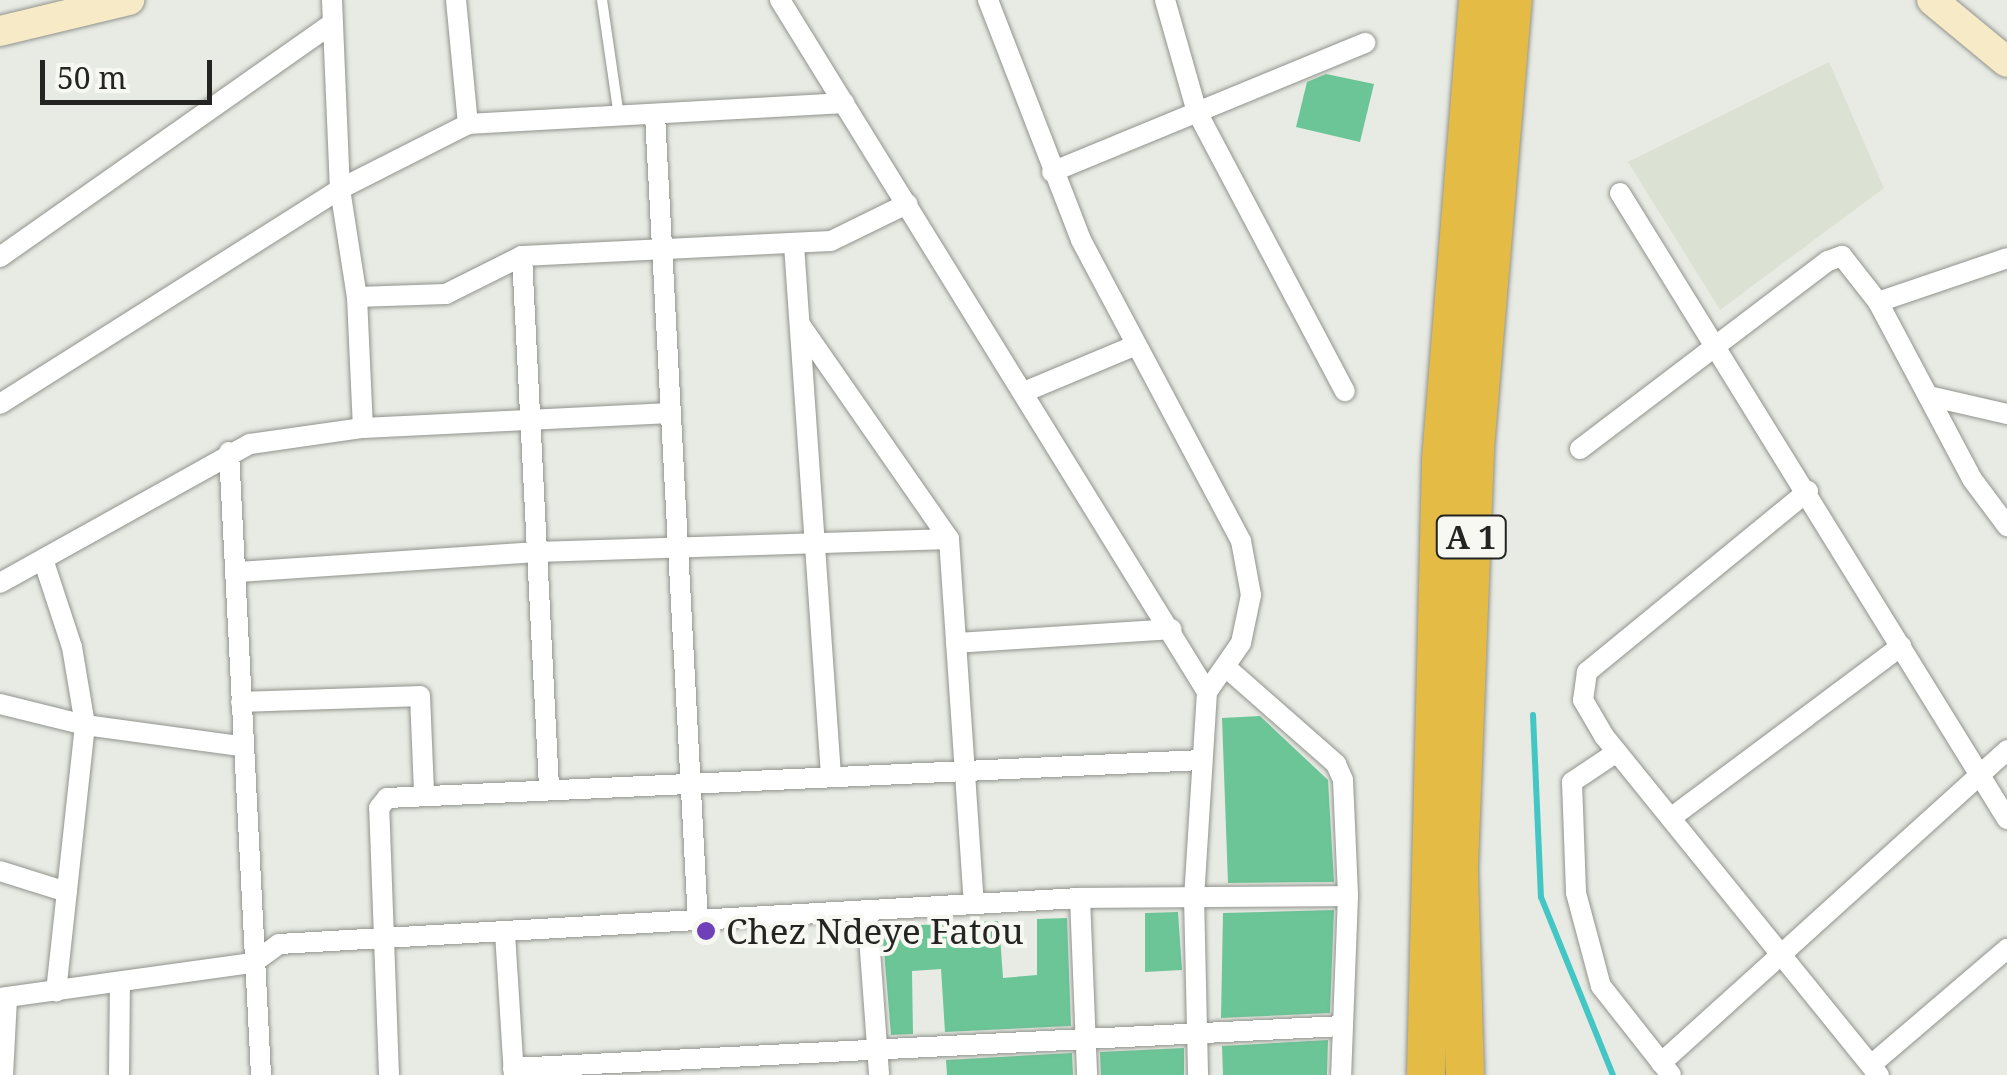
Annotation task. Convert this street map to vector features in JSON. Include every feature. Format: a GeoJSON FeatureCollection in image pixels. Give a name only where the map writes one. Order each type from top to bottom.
{"type":"FeatureCollection","features":[{"type":"Feature","properties":{"kind":"highway","name":"A 1"},"geometry":{"type":"LineString","coordinates":[[1426,1075],[1440,460],[1478,0]]}},
{"type":"Feature","properties":{"kind":"highway","name":"A 1"},"geometry":{"type":"LineString","coordinates":[[1465,1075],[1459,867],[1474,450],[1513,0]]}},
{"type":"Feature","properties":{"kind":"street"},"geometry":{"type":"LineString","coordinates":[[0,31],[47,10],[128,0]]}},
{"type":"Feature","properties":{"kind":"street"},"geometry":{"type":"LineString","coordinates":[[332,0],[340,189],[356,297],[363,428]]}},
{"type":"Feature","properties":{"kind":"street"},"geometry":{"type":"LineString","coordinates":[[456,0],[468,124]]}},
{"type":"Feature","properties":{"kind":"street"},"geometry":{"type":"LineString","coordinates":[[780,0],[1172,629],[1207,692],[1194,896],[1198,1075]]}},
{"type":"Feature","properties":{"kind":"street"},"geometry":{"type":"LineString","coordinates":[[796,0],[796,25]]}},
{"type":"Feature","properties":{"kind":"street"},"geometry":{"type":"LineString","coordinates":[[988,0],[1052,172],[1134,346],[1242,541],[1251,594],[1228,669],[1207,692]]}},
{"type":"Feature","properties":{"kind":"street"},"geometry":{"type":"LineString","coordinates":[[1165,0],[1197,112],[1345,391]]}},
{"type":"Feature","properties":{"kind":"street"},"geometry":{"type":"LineString","coordinates":[[1932,0],[2007,62]]}},
{"type":"Feature","properties":{"kind":"street"},"geometry":{"type":"LineString","coordinates":[[0,257],[332,24]]}},
{"type":"Feature","properties":{"kind":"street"},"geometry":{"type":"LineString","coordinates":[[1052,172],[1365,43]]}},
{"type":"Feature","properties":{"kind":"street"},"geometry":{"type":"LineString","coordinates":[[0,404],[340,189],[468,124],[844,104]]}},
{"type":"Feature","properties":{"kind":"street"},"geometry":{"type":"LineString","coordinates":[[655,115],[698,921]]}},
{"type":"Feature","properties":{"kind":"street"},"geometry":{"type":"LineString","coordinates":[[1620,193],[1717,343],[2007,819]]}},
{"type":"Feature","properties":{"kind":"street"},"geometry":{"type":"LineString","coordinates":[[356,297],[446,294],[522,256],[794,245],[848,236],[907,204]]}},
{"type":"Feature","properties":{"kind":"street"},"geometry":{"type":"LineString","coordinates":[[794,245],[832,776]]}},
{"type":"Feature","properties":{"kind":"street"},"geometry":{"type":"LineString","coordinates":[[522,256],[548,788]]}},
{"type":"Feature","properties":{"kind":"street"},"geometry":{"type":"LineString","coordinates":[[1580,449],[1836,256],[1848,260],[1878,302],[1933,397],[1972,479],[2007,526]]}},
{"type":"Feature","properties":{"kind":"street"},"geometry":{"type":"LineString","coordinates":[[1878,302],[2007,258]]}},
{"type":"Feature","properties":{"kind":"street"},"geometry":{"type":"LineString","coordinates":[[801,326],[950,539],[974,903]]}},
{"type":"Feature","properties":{"kind":"street"},"geometry":{"type":"LineString","coordinates":[[1024,392],[1134,346]]}},
{"type":"Feature","properties":{"kind":"street"},"geometry":{"type":"LineString","coordinates":[[1933,397],[2007,414]]}},
{"type":"Feature","properties":{"kind":"street"},"geometry":{"type":"LineString","coordinates":[[0,582],[229,452],[363,428],[671,413]]}},
{"type":"Feature","properties":{"kind":"street"},"geometry":{"type":"LineString","coordinates":[[229,452],[237,572],[241,746],[261,1075]]}},
{"type":"Feature","properties":{"kind":"street"},"geometry":{"type":"LineString","coordinates":[[1808,491],[1587,672],[1583,700],[1617,752],[1875,1070],[2007,949]]}},
{"type":"Feature","properties":{"kind":"street"},"geometry":{"type":"LineString","coordinates":[[237,572],[538,552],[818,540],[950,539]]}},
{"type":"Feature","properties":{"kind":"street"},"geometry":{"type":"LineString","coordinates":[[43,558],[72,647],[85,725],[56,991]]}},
{"type":"Feature","properties":{"kind":"street"},"geometry":{"type":"LineString","coordinates":[[956,643],[1172,629]]}},
{"type":"Feature","properties":{"kind":"street"},"geometry":{"type":"LineString","coordinates":[[1672,817],[1901,646]]}},
{"type":"Feature","properties":{"kind":"street"},"geometry":{"type":"LineString","coordinates":[[1228,669],[1340,771],[1348,896],[1341,1075]]}},
{"type":"Feature","properties":{"kind":"street"},"geometry":{"type":"LineString","coordinates":[[241,702],[420,696],[424,793]]}},
{"type":"Feature","properties":{"kind":"street"},"geometry":{"type":"LineString","coordinates":[[0,704],[85,725],[241,746]]}},
{"type":"Feature","properties":{"kind":"street"},"geometry":{"type":"LineString","coordinates":[[1617,752],[1572,782],[1576,893],[1602,986],[1666,1069],[1782,954],[2007,750]]}},
{"type":"Feature","properties":{"kind":"street"},"geometry":{"type":"LineString","coordinates":[[389,1075],[378,808],[388,798],[424,793],[1202,760]]}},
{"type":"Feature","properties":{"kind":"street"},"geometry":{"type":"LineString","coordinates":[[0,870],[67,892]]}},
{"type":"Feature","properties":{"kind":"street"},"geometry":{"type":"LineString","coordinates":[[3,1075],[4,998],[120,985],[253,963],[279,944],[1080,898],[1348,896]]}},
{"type":"Feature","properties":{"kind":"street"},"geometry":{"type":"LineString","coordinates":[[1080,898],[1087,1075]]}},
{"type":"Feature","properties":{"kind":"street"},"geometry":{"type":"LineString","coordinates":[[866,910],[879,1075]]}},
{"type":"Feature","properties":{"kind":"street"},"geometry":{"type":"LineString","coordinates":[[505,933],[514,1072],[878,1048],[1342,1026]]}},
{"type":"Feature","properties":{"kind":"street"},"geometry":{"type":"LineString","coordinates":[[119,1075],[120,985]]}},
{"type":"Feature","properties":{"kind":"lane"},"geometry":{"type":"LineString","coordinates":[[602,0],[619,117]]}},
{"type":"Feature","properties":{"kind":"shaded area"},"geometry":{"type":"Polygon","coordinates":[[[1829,62],[1884,188],[1720,310],[1628,162],[1829,62]]]}},
{"type":"Feature","properties":{"kind":"building"},"geometry":{"type":"Polygon","coordinates":[[[1326,74],[1374,84],[1360,142],[1296,127],[1307,82],[1326,74]]]}},
{"type":"Feature","properties":{"kind":"building"},"geometry":{"type":"Polygon","coordinates":[[[1260,716],[1328,780],[1334,882],[1228,883],[1222,718],[1260,716]]]}},
{"type":"Feature","properties":{"kind":"building"},"geometry":{"type":"Polygon","coordinates":[[[1334,910],[1330,1013],[1221,1018],[1223,913],[1334,910]]]}},
{"type":"Feature","properties":{"kind":"building"},"geometry":{"type":"Polygon","coordinates":[[[1178,912],[1182,970],[1145,972],[1145,913],[1178,912]]]}},
{"type":"Feature","properties":{"kind":"building"},"geometry":{"type":"Polygon","coordinates":[[[1067,918],[1071,1026],[945,1032],[941,969],[912,971],[913,1034],[891,1035],[882,927],[999,921],[1003,978],[1037,975],[1037,919],[1067,918]]]}},
{"type":"Feature","properties":{"kind":"building"},"geometry":{"type":"Polygon","coordinates":[[[1328,1040],[1327,1075],[1223,1075],[1222,1046],[1328,1040]]]}},
{"type":"Feature","properties":{"kind":"building"},"geometry":{"type":"Polygon","coordinates":[[[1184,1048],[1184,1075],[1101,1075],[1100,1052],[1184,1048]]]}},
{"type":"Feature","properties":{"kind":"building"},"geometry":{"type":"Polygon","coordinates":[[[1072,1053],[1073,1075],[947,1075],[946,1060],[1072,1053]]]}},
{"type":"Feature","properties":{"kind":"waterway"},"geometry":{"type":"LineString","coordinates":[[1533,715],[1541,897],[1613,1075]]}},
{"type":"Feature","properties":{"kind":"place","name":"Chez Ndeye Fatou"},"geometry":{"type":"Point","coordinates":[706,931]}}]}
